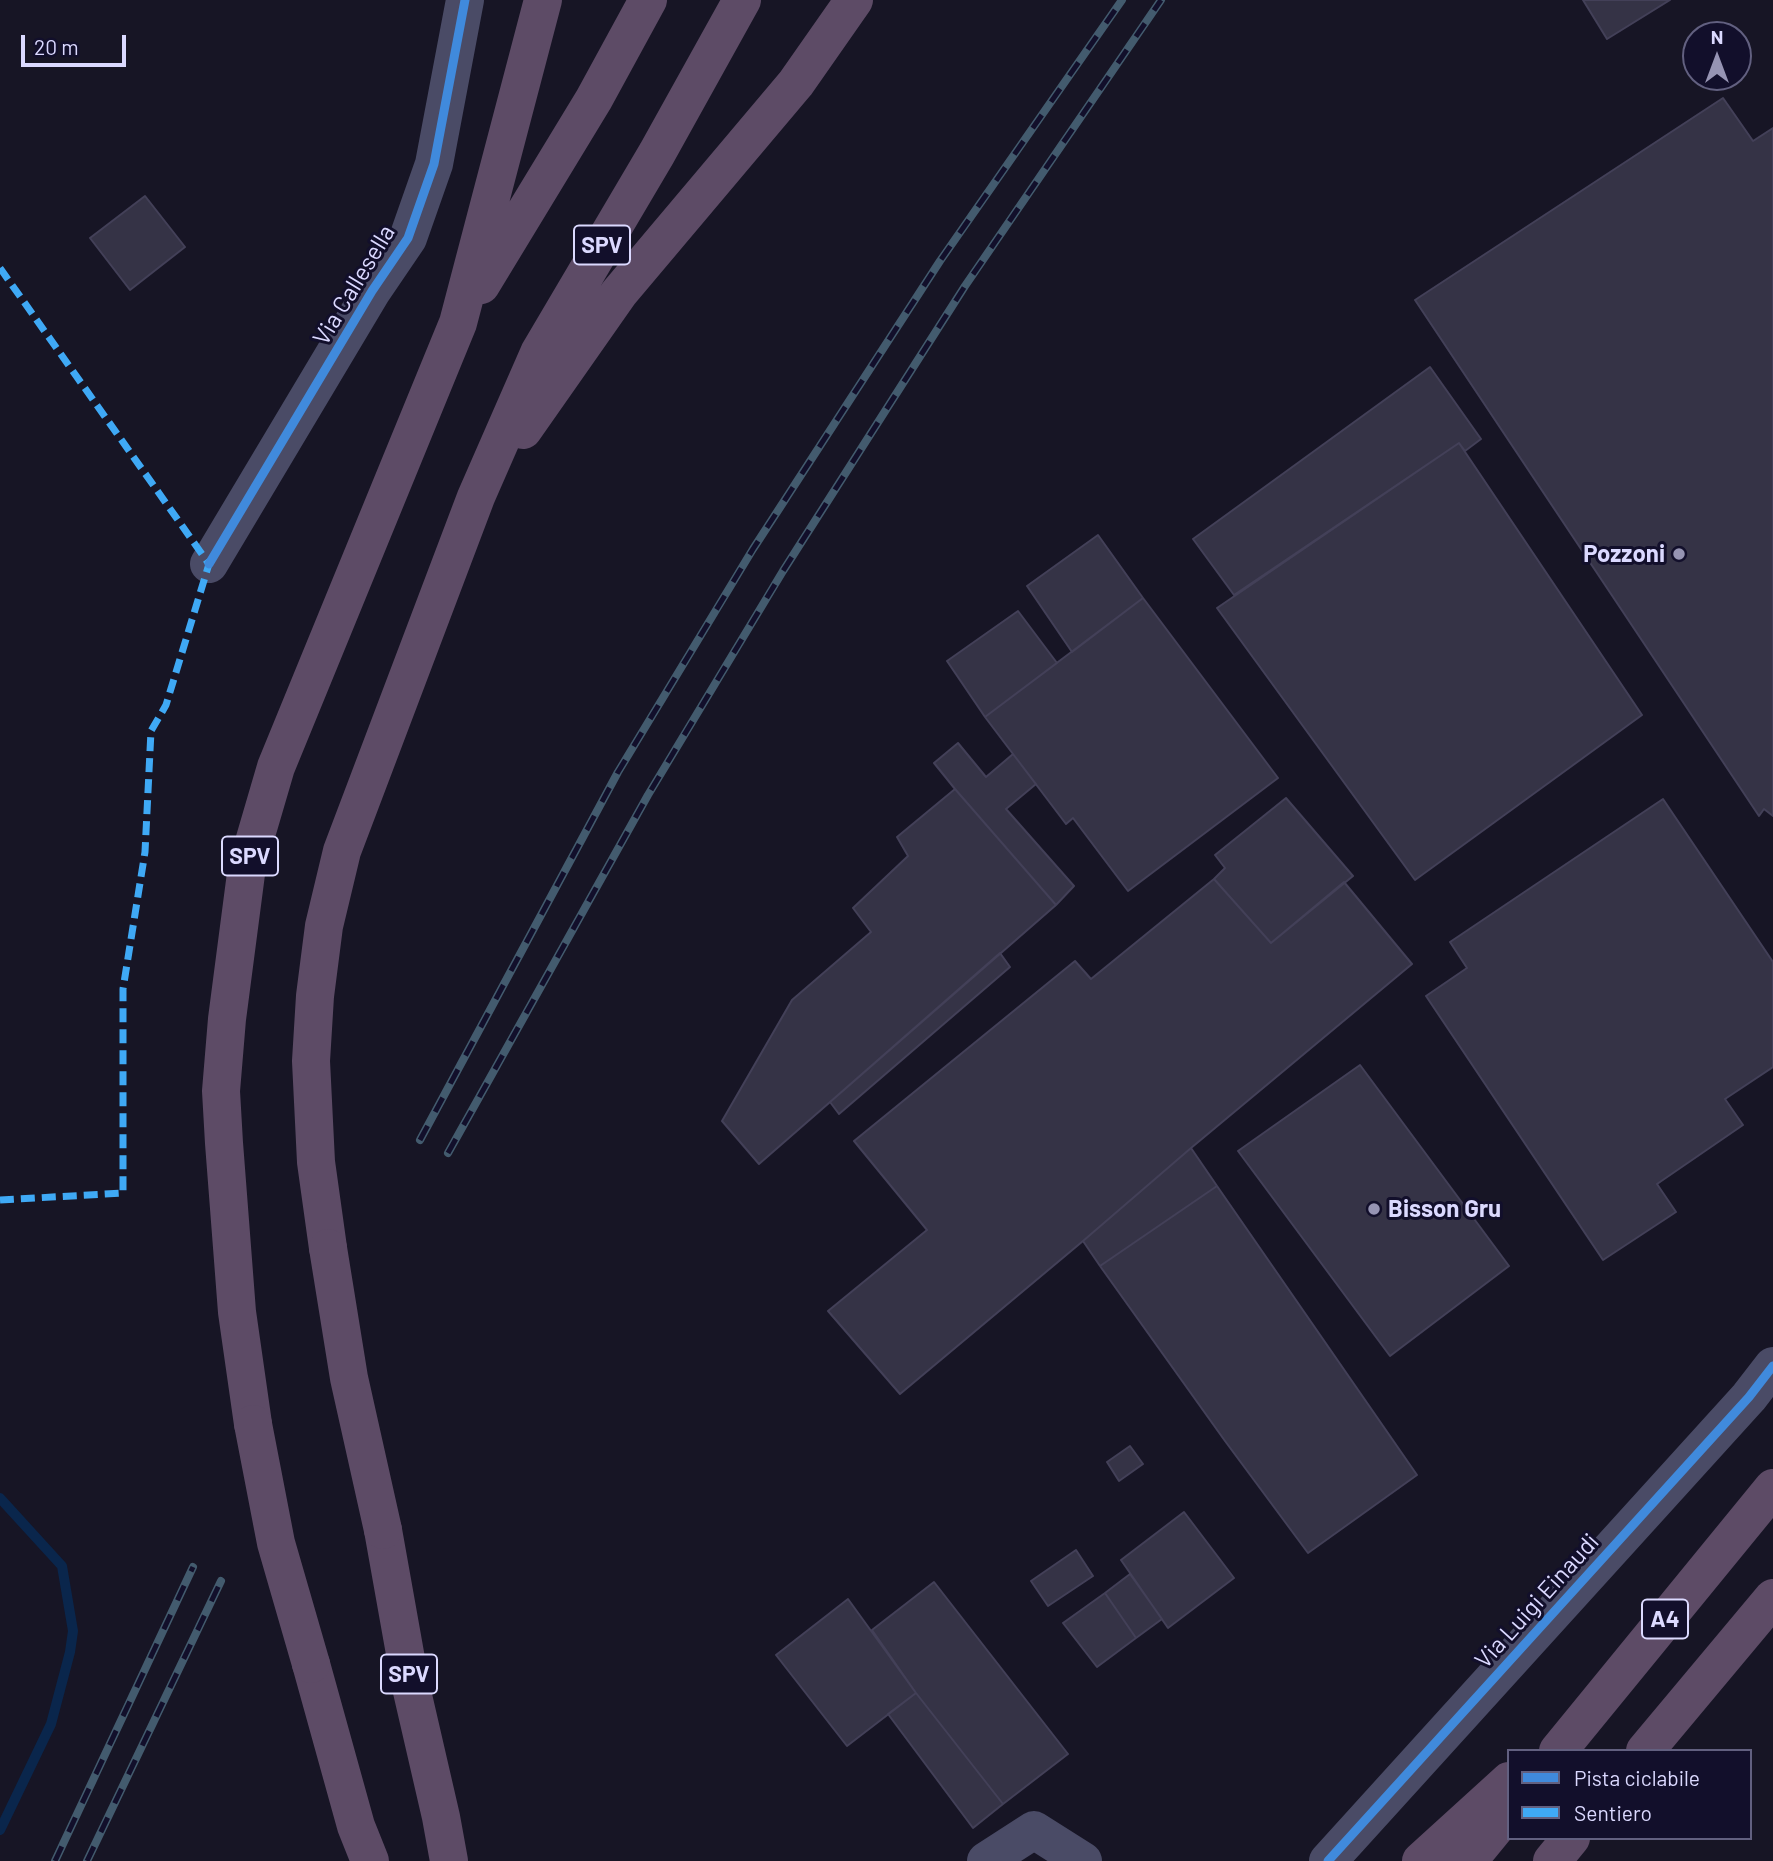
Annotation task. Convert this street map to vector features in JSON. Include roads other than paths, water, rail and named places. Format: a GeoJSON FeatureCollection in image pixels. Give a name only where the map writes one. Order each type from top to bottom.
{"type":"FeatureCollection","features":[{"type":"Feature","properties":{"kind":"highway"},"geometry":{"type":"LineString","coordinates":[[458,323],[543,0]]}},
{"type":"Feature","properties":{"kind":"highway","name":"SPV"},"geometry":{"type":"LineString","coordinates":[[358,1843],[276,1543],[253,1424],[237,1312],[223,1143],[222,1091],[227,1018],[247,866],[276,767],[458,323],[594,99],[648,0]]}},
{"type":"Feature","properties":{"kind":"highway","name":"SPV"},"geometry":{"type":"LineString","coordinates":[[441,1817],[411,1687],[383,1530],[349,1378],[316,1162],[311,1061],[315,996],[324,926],[342,851],[476,497],[538,353],[657,153],[742,0]]}},
{"type":"Feature","properties":{"kind":"highway"},"geometry":{"type":"LineString","coordinates":[[476,497],[619,293],[796,83],[855,0]]}},
{"type":"Feature","properties":{"kind":"highway","name":"A4"},"geometry":{"type":"LineString","coordinates":[[1560,1749],[1773,1488]]}},
{"type":"Feature","properties":{"kind":"highway"},"geometry":{"type":"LineString","coordinates":[[1647,1749],[1773,1598]]}},
{"type":"Feature","properties":{"kind":"highway"},"geometry":{"type":"LineString","coordinates":[[1545,1749],[1594,1706]]}},
{"type":"Feature","properties":{"kind":"highway"},"geometry":{"type":"LineString","coordinates":[[1421,1861],[1507,1783]]}},
{"type":"Feature","properties":{"kind":"highway"},"geometry":{"type":"LineString","coordinates":[[1468,1861],[1507,1813]]}},
{"type":"Feature","properties":{"kind":"highway"},"geometry":{"type":"LineString","coordinates":[[441,1817],[449,1861]]}},
{"type":"Feature","properties":{"kind":"highway"},"geometry":{"type":"LineString","coordinates":[[441,1817],[466,1861]]}},
{"type":"Feature","properties":{"kind":"highway"},"geometry":{"type":"LineString","coordinates":[[1552,1861],[1569,1840]]}},
{"type":"Feature","properties":{"kind":"highway"},"geometry":{"type":"LineString","coordinates":[[1576,1861],[1587,1840]]}},
{"type":"Feature","properties":{"kind":"highway"},"geometry":{"type":"LineString","coordinates":[[358,1843],[370,1861]]}},
{"type":"Feature","properties":{"kind":"street","name":"Via Callesella"},"geometry":{"type":"LineString","coordinates":[[209,564],[372,291],[408,238],[434,164],[465,0]]}},
{"type":"Feature","properties":{"kind":"street","name":"Via Luigi Einaudi"},"geometry":{"type":"LineString","coordinates":[[1328,1861],[1730,1418],[1773,1366]]}},
{"type":"Feature","properties":{"kind":"street"},"geometry":{"type":"LineString","coordinates":[[986,1861],[1034,1830],[1083,1861]]}},
{"type":"Feature","properties":{"kind":"waterway"},"geometry":{"type":"LineString","coordinates":[[0,1498],[62,1566],[73,1631],[51,1724],[0,1830]]}},
{"type":"Feature","properties":{"kind":"railway"},"geometry":{"type":"LineString","coordinates":[[420,1140],[618,772],[753,549],[940,261],[1122,0]]}},
{"type":"Feature","properties":{"kind":"railway"},"geometry":{"type":"LineString","coordinates":[[448,1153],[648,795],[783,571],[965,286],[1161,0]]}},
{"type":"Feature","properties":{"kind":"railway"},"geometry":{"type":"LineString","coordinates":[[55,1861],[193,1567]]}},
{"type":"Feature","properties":{"kind":"railway"},"geometry":{"type":"LineString","coordinates":[[87,1861],[221,1581]]}},
{"type":"Feature","properties":{"kind":"place","name":"Pozzoni"},"geometry":{"type":"Point","coordinates":[1679,554]}},
{"type":"Feature","properties":{"kind":"place","name":"Bisson Gru"},"geometry":{"type":"Point","coordinates":[1374,1209]}}]}
